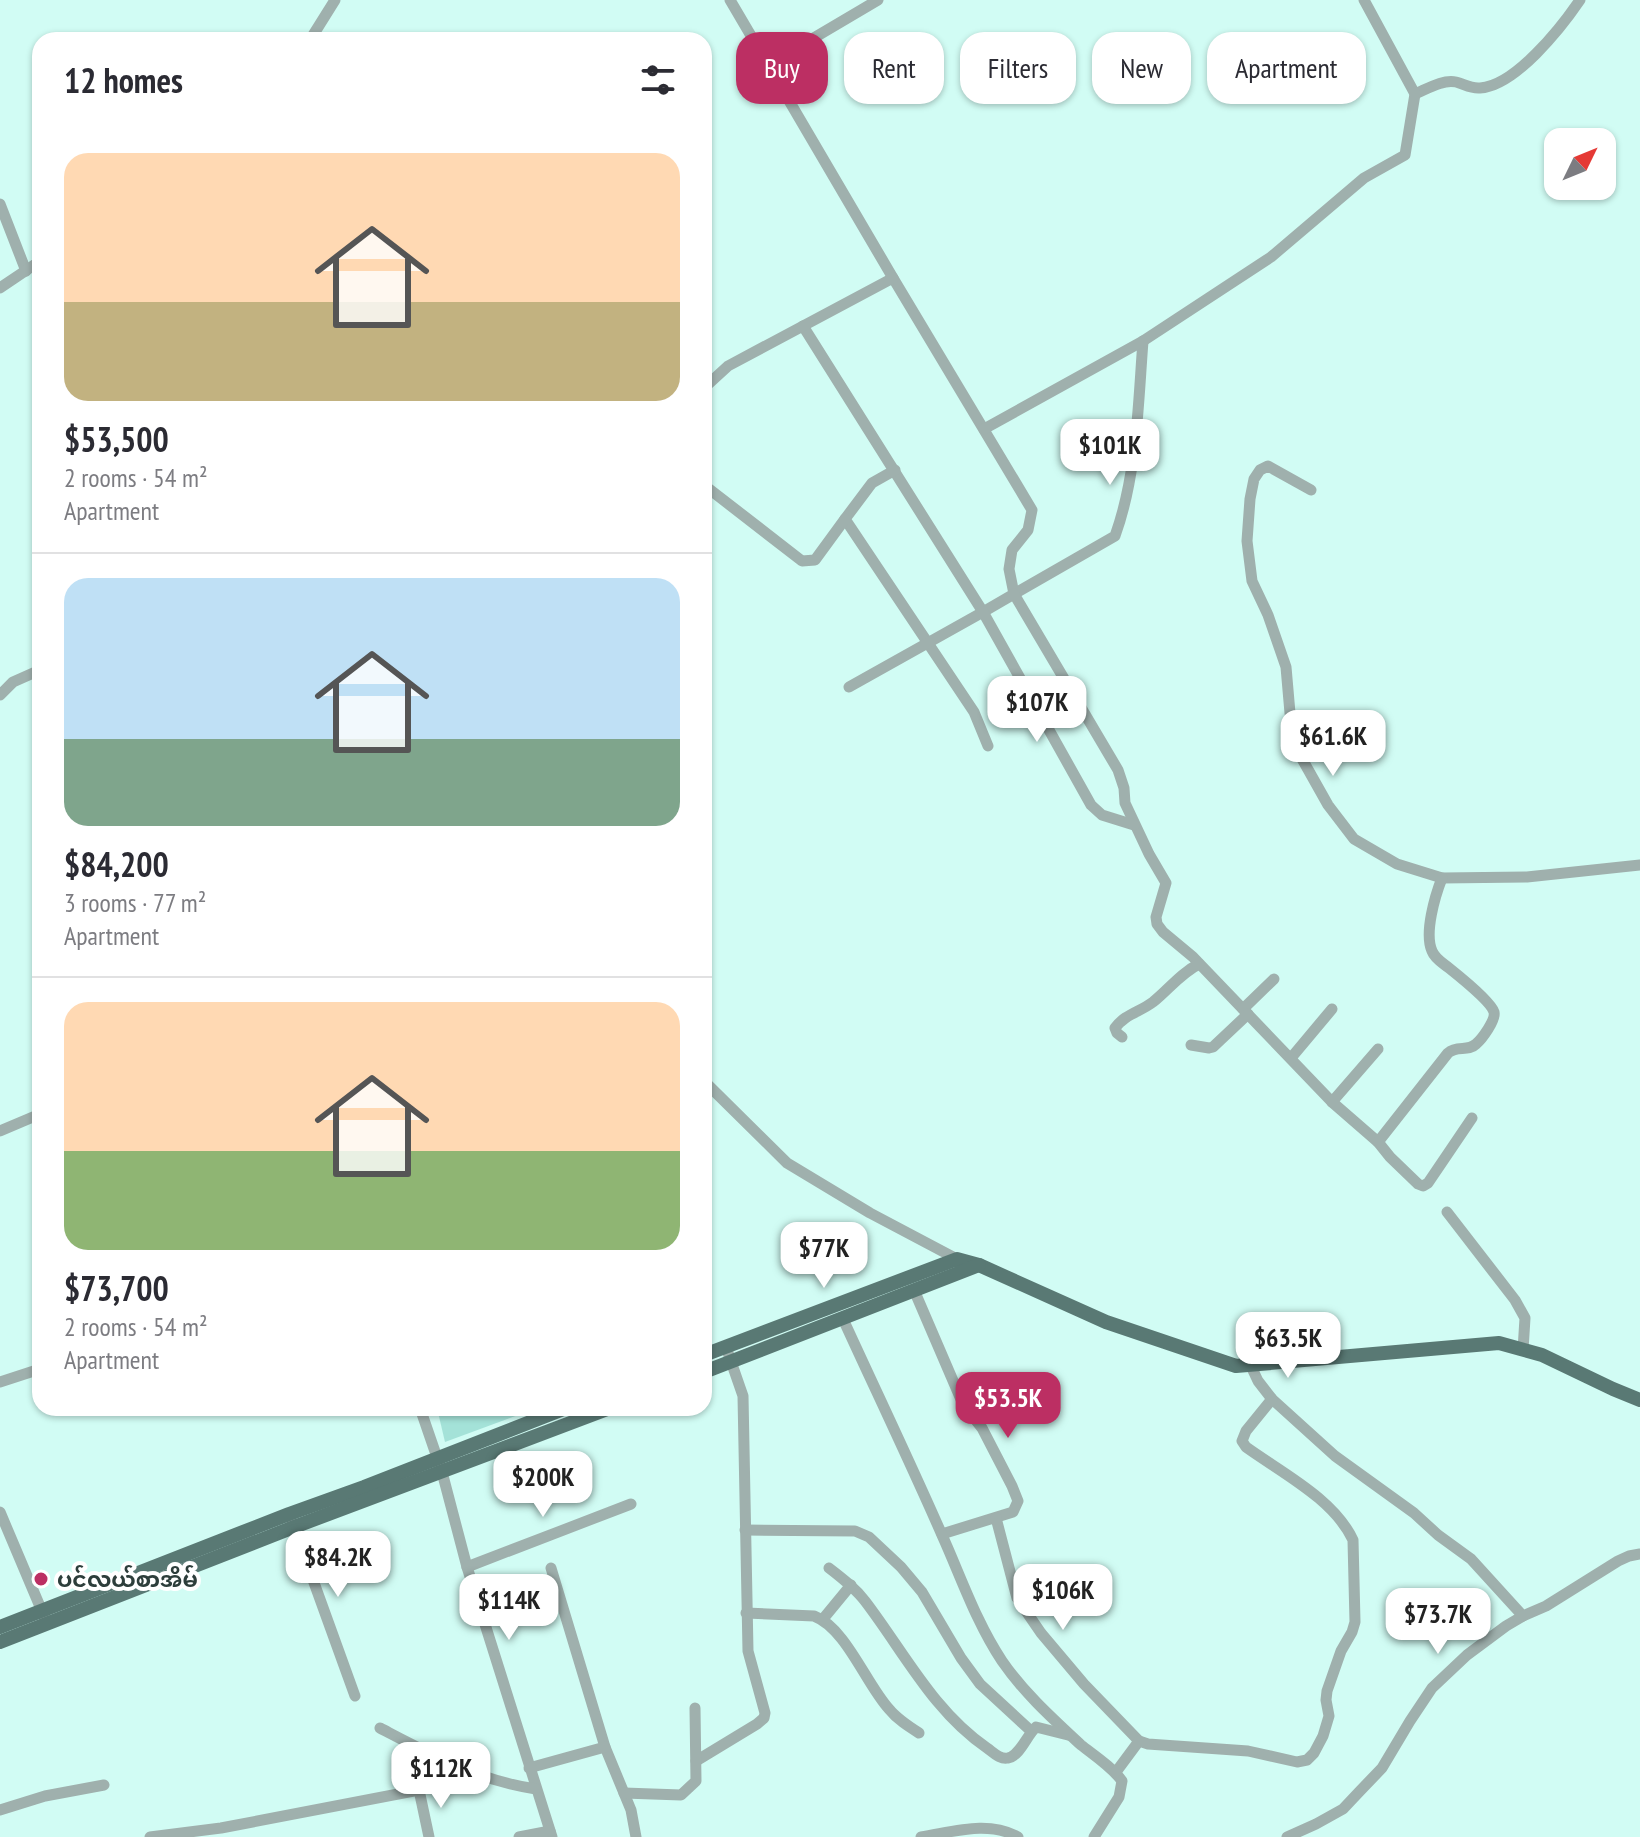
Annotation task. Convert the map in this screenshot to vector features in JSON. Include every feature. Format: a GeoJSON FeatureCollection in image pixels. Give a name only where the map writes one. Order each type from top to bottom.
{"type":"FeatureCollection","features":[{"type":"Feature","properties":{"kind":"main road"},"geometry":{"type":"LineString","coordinates":[[712,1352],[957,1259],[979,1265],[1106,1322],[1236,1366],[1499,1343],[1542,1355],[1640,1400]]}},
{"type":"Feature","properties":{"kind":"main road"},"geometry":{"type":"LineString","coordinates":[[712,1369],[979,1265]]}},
{"type":"Feature","properties":{"kind":"main road"},"geometry":{"type":"LineString","coordinates":[[1,1635],[560,1416]]}},
{"type":"Feature","properties":{"kind":"street"},"geometry":{"type":"LineString","coordinates":[[315,32],[335,0]]}},
{"type":"Feature","properties":{"kind":"street"},"geometry":{"type":"LineString","coordinates":[[730,0],[749,32]]}},
{"type":"Feature","properties":{"kind":"street"},"geometry":{"type":"LineString","coordinates":[[824,32],[878,0]]}},
{"type":"Feature","properties":{"kind":"street"},"geometry":{"type":"LineString","coordinates":[[984,429],[1143,341],[1271,257],[1364,178],[1405,155],[1415,94],[1364,0]]}},
{"type":"Feature","properties":{"kind":"street"},"geometry":{"type":"LineString","coordinates":[[1415,94],[1446,82],[1481,88],[1498,83],[1533,58],[1580,0]]}},
{"type":"Feature","properties":{"kind":"street"},"geometry":{"type":"LineString","coordinates":[[791,104],[1032,510],[1028,530],[1012,550],[1009,569],[1014,594],[1118,770],[1125,803],[1134,825],[1166,883],[1156,917],[1157,924],[1246,1011],[1332,1102],[1378,1142],[1418,1184],[1423,1186],[1428,1183],[1472,1118]]}},
{"type":"Feature","properties":{"kind":"street"},"geometry":{"type":"LineString","coordinates":[[0,204],[26,271]]}},
{"type":"Feature","properties":{"kind":"street"},"geometry":{"type":"LineString","coordinates":[[0,288],[32,267]]}},
{"type":"Feature","properties":{"kind":"street"},"geometry":{"type":"LineString","coordinates":[[712,381],[728,366],[893,278]]}},
{"type":"Feature","properties":{"kind":"street"},"geometry":{"type":"LineString","coordinates":[[803,326],[983,612],[1091,805],[1102,815],[1134,825]]}},
{"type":"Feature","properties":{"kind":"street"},"geometry":{"type":"LineString","coordinates":[[849,687],[1115,536],[1125,509],[1135,439],[1143,341]]}},
{"type":"Feature","properties":{"kind":"street"},"geometry":{"type":"LineString","coordinates":[[1311,490],[1268,466],[1260,470],[1254,479],[1247,531],[1252,581],[1286,667],[1290,713],[1301,757],[1328,805],[1354,839],[1397,864],[1442,878],[1527,877],[1640,865]]}},
{"type":"Feature","properties":{"kind":"street"},"geometry":{"type":"LineString","coordinates":[[712,491],[802,561],[815,560],[872,483],[895,470]]}},
{"type":"Feature","properties":{"kind":"street"},"geometry":{"type":"LineString","coordinates":[[845,519],[974,712],[988,746]]}},
{"type":"Feature","properties":{"kind":"street"},"geometry":{"type":"LineString","coordinates":[[0,695],[13,682],[32,674]]}},
{"type":"Feature","properties":{"kind":"street"},"geometry":{"type":"LineString","coordinates":[[1378,1142],[1448,1053],[1453,1049],[1473,1048],[1494,1017],[1493,1010],[1466,982],[1433,956],[1429,943],[1433,901],[1442,878]]}},
{"type":"Feature","properties":{"kind":"street"},"geometry":{"type":"LineString","coordinates":[[1122,1037],[1115,1028],[1127,1015],[1147,1006],[1187,970],[1199,964]]}},
{"type":"Feature","properties":{"kind":"street"},"geometry":{"type":"LineString","coordinates":[[1191,1045],[1213,1047],[1274,979]]}},
{"type":"Feature","properties":{"kind":"street"},"geometry":{"type":"LineString","coordinates":[[1291,1058],[1332,1009]]}},
{"type":"Feature","properties":{"kind":"street"},"geometry":{"type":"LineString","coordinates":[[1332,1102],[1378,1049]]}},
{"type":"Feature","properties":{"kind":"street"},"geometry":{"type":"LineString","coordinates":[[712,1089],[787,1163],[870,1213],[957,1259]]}},
{"type":"Feature","properties":{"kind":"street"},"geometry":{"type":"LineString","coordinates":[[0,1131],[32,1117]]}},
{"type":"Feature","properties":{"kind":"street"},"geometry":{"type":"LineString","coordinates":[[1447,1212],[1515,1300],[1525,1318],[1523,1350]]}},
{"type":"Feature","properties":{"kind":"street"},"geometry":{"type":"LineString","coordinates":[[914,1290],[963,1404],[982,1428],[1018,1501],[1013,1512],[942,1534]]}},
{"type":"Feature","properties":{"kind":"street"},"geometry":{"type":"LineString","coordinates":[[843,1319],[977,1617],[1001,1659],[1022,1688],[1072,1736],[1116,1772],[1122,1781],[1122,1789],[1094,1837]]}},
{"type":"Feature","properties":{"kind":"street"},"geometry":{"type":"LineString","coordinates":[[696,1761],[764,1718],[765,1713],[748,1651],[744,1406],[739,1380],[726,1347]]}},
{"type":"Feature","properties":{"kind":"street"},"geometry":{"type":"LineString","coordinates":[[1250,1364],[1272,1399],[1335,1456],[1471,1559],[1523,1616]]}},
{"type":"Feature","properties":{"kind":"street"},"geometry":{"type":"LineString","coordinates":[[0,1382],[32,1372]]}},
{"type":"Feature","properties":{"kind":"street"},"geometry":{"type":"LineString","coordinates":[[996,1518],[1017,1598],[1041,1633],[1084,1684],[1139,1741],[1248,1751],[1297,1762],[1307,1760],[1323,1736],[1329,1716],[1327,1691],[1355,1622],[1353,1540],[1348,1529],[1324,1502],[1246,1447],[1242,1441],[1246,1431],[1272,1399]]}},
{"type":"Feature","properties":{"kind":"street"},"geometry":{"type":"LineString","coordinates":[[423,1416],[551,1834],[519,1837]]}},
{"type":"Feature","properties":{"kind":"street"},"geometry":{"type":"LineString","coordinates":[[467,1567],[631,1504]]}},
{"type":"Feature","properties":{"kind":"street"},"geometry":{"type":"LineString","coordinates":[[0,1512],[44,1617]]}},
{"type":"Feature","properties":{"kind":"street"},"geometry":{"type":"LineString","coordinates":[[292,1520],[355,1696]]}},
{"type":"Feature","properties":{"kind":"street"},"geometry":{"type":"LineString","coordinates":[[745,1530],[855,1531],[869,1537],[916,1584],[980,1684],[1031,1731]]}},
{"type":"Feature","properties":{"kind":"street"},"geometry":{"type":"LineString","coordinates":[[1287,1837],[1343,1809],[1382,1768],[1432,1688],[1488,1638],[1618,1561],[1640,1554]]}},
{"type":"Feature","properties":{"kind":"street"},"geometry":{"type":"LineString","coordinates":[[551,1568],[605,1747],[631,1810],[636,1837]]}},
{"type":"Feature","properties":{"kind":"street"},"geometry":{"type":"LineString","coordinates":[[829,1568],[851,1585],[870,1608],[927,1691],[981,1744],[1002,1758],[1012,1758],[1036,1727],[1072,1736]]}},
{"type":"Feature","properties":{"kind":"street"},"geometry":{"type":"LineString","coordinates":[[823,1619],[851,1585]]}},
{"type":"Feature","properties":{"kind":"street"},"geometry":{"type":"LineString","coordinates":[[746,1613],[823,1619],[843,1641],[889,1709],[919,1733]]}},
{"type":"Feature","properties":{"kind":"street"},"geometry":{"type":"LineString","coordinates":[[624,1793],[684,1794],[697,1779],[695,1708]]}},
{"type":"Feature","properties":{"kind":"street"},"geometry":{"type":"LineString","coordinates":[[380,1728],[447,1763],[510,1785],[536,1789]]}},
{"type":"Feature","properties":{"kind":"street"},"geometry":{"type":"LineString","coordinates":[[1116,1772],[1139,1741]]}},
{"type":"Feature","properties":{"kind":"street"},"geometry":{"type":"LineString","coordinates":[[529,1768],[605,1747]]}},
{"type":"Feature","properties":{"kind":"street"},"geometry":{"type":"LineString","coordinates":[[150,1837],[222,1832],[419,1790],[430,1785],[447,1763]]}},
{"type":"Feature","properties":{"kind":"street"},"geometry":{"type":"LineString","coordinates":[[0,1810],[45,1796],[104,1785]]}},
{"type":"Feature","properties":{"kind":"street"},"geometry":{"type":"LineString","coordinates":[[419,1790],[429,1837]]}},
{"type":"Feature","properties":{"kind":"street"},"geometry":{"type":"LineString","coordinates":[[921,1837],[978,1827],[996,1828],[1018,1837]]}},
{"type":"Feature","properties":{"kind":"shaded area"},"geometry":{"type":"Polygon","coordinates":[[[439,1416],[515,1416],[445,1442],[439,1416]]]}},
{"type":"Feature","properties":{"kind":"place","name":"ပင်လယ်စာအိမ်"},"geometry":{"type":"Point","coordinates":[41,1579]}}]}
